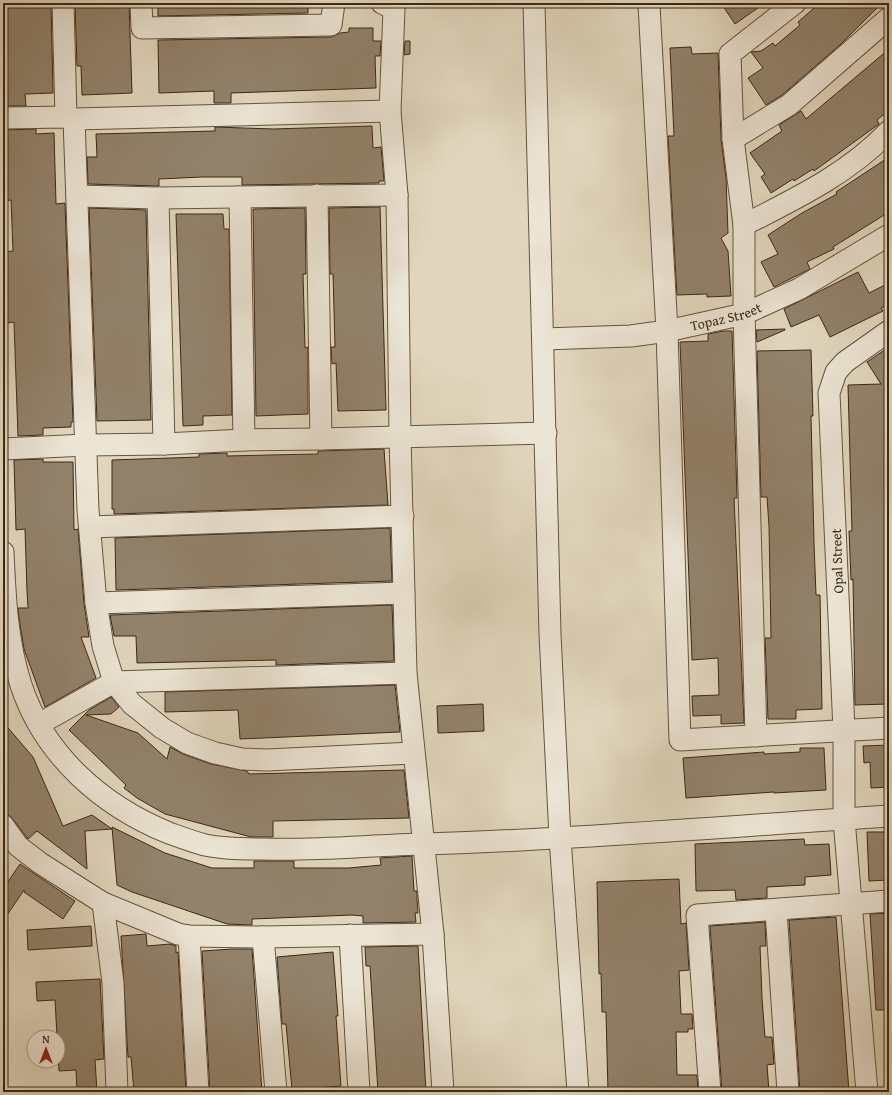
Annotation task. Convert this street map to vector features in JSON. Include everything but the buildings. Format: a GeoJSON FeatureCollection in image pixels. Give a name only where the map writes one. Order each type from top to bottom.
{"type":"FeatureCollection","features":[{"type":"Feature","properties":{"kind":"street"},"geometry":{"type":"LineString","coordinates":[[63,3],[70,118],[77,196],[90,527],[96,604],[103,646],[114,682],[132,704],[162,728],[187,743],[215,753],[242,759],[267,760],[414,753]]}},
{"type":"Feature","properties":{"kind":"street"},"geometry":{"type":"LineString","coordinates":[[141,3],[142,28],[331,25],[334,3]]}},
{"type":"Feature","properties":{"kind":"street"},"geometry":{"type":"LineString","coordinates":[[382,3],[394,9],[390,111],[397,195],[400,436],[406,673],[425,844],[433,934],[443,1092]]}},
{"type":"Feature","properties":{"kind":"street"},"geometry":{"type":"LineString","coordinates":[[534,3],[544,339],[550,634],[560,838],[578,1092]]}},
{"type":"Feature","properties":{"kind":"street"},"geometry":{"type":"LineString","coordinates":[[651,3],[649,5],[667,331],[680,740],[889,728]]}},
{"type":"Feature","properties":{"kind":"street"},"geometry":{"type":"LineString","coordinates":[[756,736],[744,314],[744,225],[733,139],[730,54],[795,3]]}},
{"type":"Feature","properties":{"kind":"street"},"geometry":{"type":"LineString","coordinates":[[733,139],[789,105],[889,18]]}},
{"type":"Feature","properties":{"kind":"street"},"geometry":{"type":"LineString","coordinates":[[3,118],[70,118],[390,111]]}},
{"type":"Feature","properties":{"kind":"street"},"geometry":{"type":"LineString","coordinates":[[744,225],[822,184],[880,141],[889,132]]}},
{"type":"Feature","properties":{"kind":"street"},"geometry":{"type":"LineString","coordinates":[[316,195],[321,439]]}},
{"type":"Feature","properties":{"kind":"street"},"geometry":{"type":"LineString","coordinates":[[77,196],[158,198],[397,195]]}},
{"type":"Feature","properties":{"kind":"street"},"geometry":{"type":"LineString","coordinates":[[240,197],[244,440]]}},
{"type":"Feature","properties":{"kind":"street"},"geometry":{"type":"LineString","coordinates":[[158,198],[164,444]]}},
{"type":"Feature","properties":{"kind":"street","name":"Topaz Street"},"geometry":{"type":"LineString","coordinates":[[544,339],[631,336],[667,331],[744,314],[799,289],[889,235]]}},
{"type":"Feature","properties":{"kind":"street","name":"Opal Street"},"geometry":{"type":"LineString","coordinates":[[867,1092],[844,819],[844,730],[829,393],[836,372],[845,362],[889,331]]}},
{"type":"Feature","properties":{"kind":"street"},"geometry":{"type":"LineString","coordinates":[[3,449],[244,440],[546,432]]}},
{"type":"Feature","properties":{"kind":"street"},"geometry":{"type":"LineString","coordinates":[[90,527],[403,516]]}},
{"type":"Feature","properties":{"kind":"street"},"geometry":{"type":"LineString","coordinates":[[3,552],[6,613],[14,660],[22,687],[39,724],[58,753],[81,777],[110,802],[141,822],[205,845],[244,849],[287,850],[560,838],[889,816]]}},
{"type":"Feature","properties":{"kind":"street"},"geometry":{"type":"LineString","coordinates":[[96,604],[404,593]]}},
{"type":"Feature","properties":{"kind":"street"},"geometry":{"type":"LineString","coordinates":[[39,724],[114,682],[406,673]]}},
{"type":"Feature","properties":{"kind":"street"},"geometry":{"type":"LineString","coordinates":[[3,825],[11,846],[103,903],[150,924],[189,936],[263,938],[433,934]]}},
{"type":"Feature","properties":{"kind":"street"},"geometry":{"type":"LineString","coordinates":[[710,1092],[697,915],[776,911],[889,901]]}},
{"type":"Feature","properties":{"kind":"street"},"geometry":{"type":"LineString","coordinates":[[103,903],[113,983],[117,1092]]}},
{"type":"Feature","properties":{"kind":"street"},"geometry":{"type":"LineString","coordinates":[[776,911],[788,1092]]}},
{"type":"Feature","properties":{"kind":"street"},"geometry":{"type":"LineString","coordinates":[[350,935],[359,1092]]}},
{"type":"Feature","properties":{"kind":"street"},"geometry":{"type":"LineString","coordinates":[[189,936],[198,1092]]}},
{"type":"Feature","properties":{"kind":"street"},"geometry":{"type":"LineString","coordinates":[[263,938],[276,1092]]}}]}
